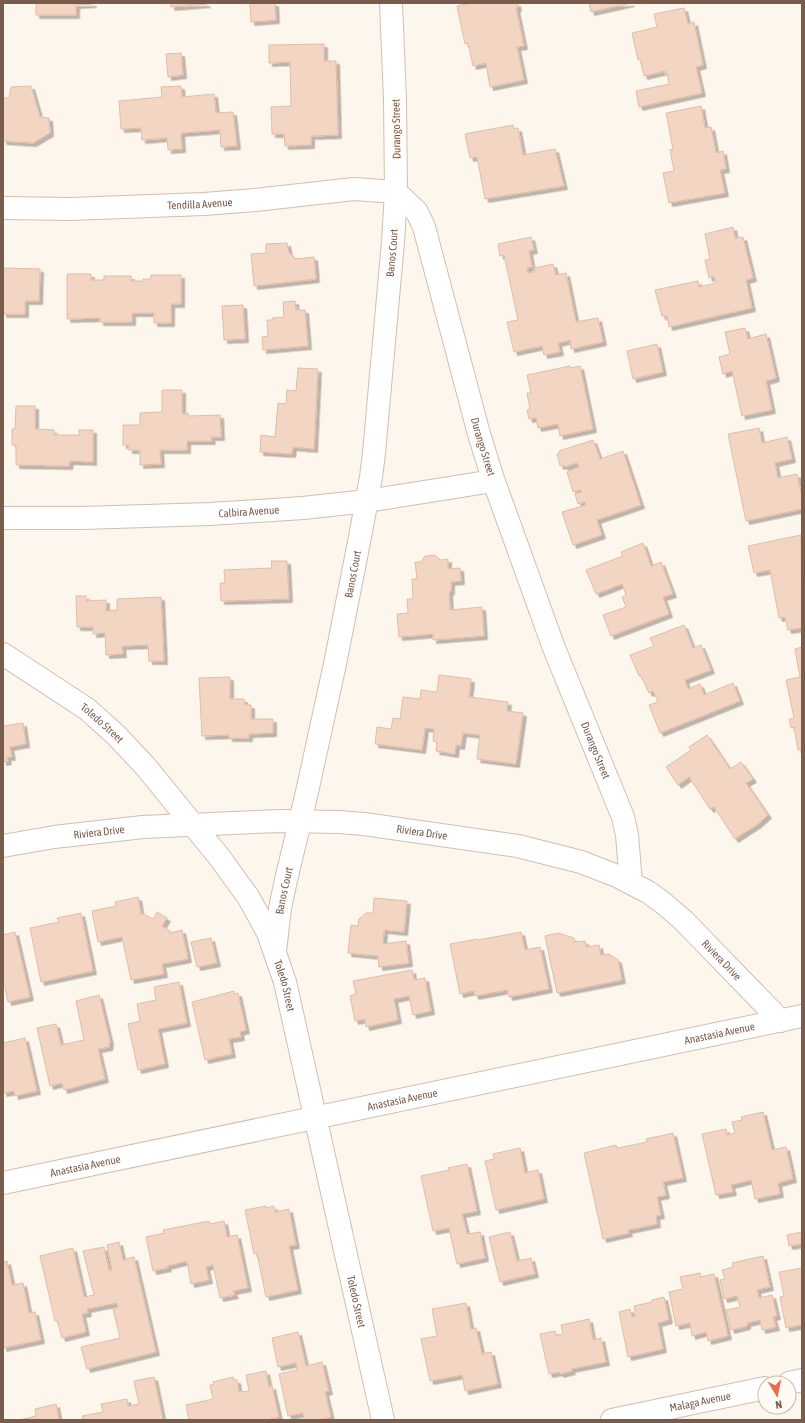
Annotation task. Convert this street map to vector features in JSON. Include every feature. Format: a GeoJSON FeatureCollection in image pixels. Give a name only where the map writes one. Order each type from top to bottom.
{"type":"FeatureCollection","features":[{"type":"Feature","properties":{"kind":"street","name":"Durango Street"},"geometry":{"type":"LineString","coordinates":[[391,3],[395,93],[396,192],[417,212],[424,227],[478,428],[494,481],[554,648],[621,811],[627,835],[631,883]]}},
{"type":"Feature","properties":{"kind":"street","name":"Tendilla Avenue"},"geometry":{"type":"LineString","coordinates":[[3,208],[71,209],[198,204],[255,200],[354,189],[396,192]]}},
{"type":"Feature","properties":{"kind":"street","name":"Banos Court"},"geometry":{"type":"LineString","coordinates":[[275,951],[282,896],[290,856],[300,821],[335,664],[371,477],[393,242],[396,192]]}},
{"type":"Feature","properties":{"kind":"street","name":"Calbira Avenue"},"geometry":{"type":"LineString","coordinates":[[3,518],[82,518],[259,511],[367,501],[494,481]]}},
{"type":"Feature","properties":{"kind":"street","name":"Toledo Street"},"geometry":{"type":"LineString","coordinates":[[3,654],[87,709],[131,750],[223,862],[249,898],[268,933],[285,982],[383,1420]]}},
{"type":"Feature","properties":{"kind":"street","name":"Riviera Drive"},"geometry":{"type":"LineString","coordinates":[[3,846],[143,827],[253,821],[300,821],[364,824],[518,846],[581,862],[604,870],[631,883],[662,902],[792,1018]]}},
{"type":"Feature","properties":{"kind":"street","name":"Anastasia Avenue"},"geometry":{"type":"LineString","coordinates":[[3,1183],[792,1018]]}},
{"type":"Feature","properties":{"kind":"street","name":"Malaga Avenue"},"geometry":{"type":"LineString","coordinates":[[612,1420],[757,1390]]}},
{"type":"Feature","properties":{"kind":"building"},"geometry":{"type":"Polygon","coordinates":[[[36,3],[93,4],[76,5],[76,15],[36,15],[36,3]]]}},
{"type":"Feature","properties":{"kind":"building"},"geometry":{"type":"Polygon","coordinates":[[[171,3],[206,3],[207,4],[171,7],[171,3]]]}},
{"type":"Feature","properties":{"kind":"building"},"geometry":{"type":"Polygon","coordinates":[[[250,3],[275,3],[276,20],[251,22],[250,3]]]}},
{"type":"Feature","properties":{"kind":"building"},"geometry":{"type":"Polygon","coordinates":[[[471,3],[517,3],[518,8],[516,8],[524,46],[517,47],[524,80],[490,87],[486,63],[473,66],[468,43],[465,44],[457,6],[471,3]]]}},
{"type":"Feature","properties":{"kind":"building"},"geometry":{"type":"Polygon","coordinates":[[[589,3],[631,3],[591,12],[589,3]]]}},
{"type":"Feature","properties":{"kind":"building"},"geometry":{"type":"Polygon","coordinates":[[[684,8],[688,24],[694,22],[703,65],[696,67],[702,93],[639,107],[636,91],[669,84],[667,73],[665,74],[665,71],[644,76],[640,59],[638,60],[632,33],[657,27],[654,14],[684,8]]]}},
{"type":"Feature","properties":{"kind":"building"},"geometry":{"type":"Polygon","coordinates":[[[324,44],[324,61],[336,61],[338,135],[311,136],[311,145],[285,146],[284,134],[272,134],[271,107],[291,106],[290,62],[269,63],[269,45],[324,44]]]}},
{"type":"Feature","properties":{"kind":"building"},"geometry":{"type":"Polygon","coordinates":[[[181,53],[183,75],[168,77],[166,54],[181,53]]]}},
{"type":"Feature","properties":{"kind":"building"},"geometry":{"type":"Polygon","coordinates":[[[31,86],[40,117],[49,118],[50,133],[33,143],[3,141],[3,98],[9,98],[11,87],[31,86]]]}},
{"type":"Feature","properties":{"kind":"building"},"geometry":{"type":"Polygon","coordinates":[[[181,86],[182,97],[214,94],[216,113],[233,112],[237,146],[221,147],[220,130],[181,133],[182,149],[168,150],[167,138],[142,140],[141,128],[121,129],[119,101],[162,97],[161,87],[181,86]]]}},
{"type":"Feature","properties":{"kind":"building"},"geometry":{"type":"Polygon","coordinates":[[[701,106],[705,128],[711,127],[716,153],[723,151],[726,169],[720,170],[725,193],[669,203],[663,173],[674,171],[670,150],[673,149],[666,113],[701,106]]]}},
{"type":"Feature","properties":{"kind":"building"},"geometry":{"type":"Polygon","coordinates":[[[513,125],[514,129],[518,128],[523,155],[555,149],[564,186],[485,199],[477,157],[470,158],[465,134],[513,125]]]}},
{"type":"Feature","properties":{"kind":"building"},"geometry":{"type":"Polygon","coordinates":[[[733,227],[735,238],[743,237],[753,278],[746,280],[752,308],[669,327],[667,316],[662,316],[655,290],[698,281],[699,287],[716,283],[714,276],[709,278],[705,260],[710,259],[705,234],[733,227]]]}},
{"type":"Feature","properties":{"kind":"building"},"geometry":{"type":"Polygon","coordinates":[[[531,237],[534,250],[529,251],[532,267],[527,268],[528,273],[535,272],[534,268],[553,264],[556,275],[566,273],[576,322],[598,318],[603,342],[571,349],[570,340],[558,343],[560,352],[544,355],[542,346],[514,352],[507,322],[518,320],[504,255],[500,256],[498,244],[531,237]]]}},
{"type":"Feature","properties":{"kind":"building"},"geometry":{"type":"Polygon","coordinates":[[[287,243],[289,253],[295,259],[314,257],[316,279],[254,286],[251,254],[266,253],[266,244],[287,243]]]}},
{"type":"Feature","properties":{"kind":"building"},"geometry":{"type":"Polygon","coordinates":[[[3,268],[40,269],[39,301],[25,301],[25,314],[3,314],[3,268]]]}},
{"type":"Feature","properties":{"kind":"building"},"geometry":{"type":"Polygon","coordinates":[[[67,274],[91,274],[91,280],[104,280],[104,276],[131,276],[131,281],[151,279],[151,275],[181,275],[181,304],[171,304],[171,323],[154,323],[154,313],[132,313],[132,322],[100,322],[100,318],[67,319],[67,274]]]}},
{"type":"Feature","properties":{"kind":"building"},"geometry":{"type":"Polygon","coordinates":[[[295,301],[296,310],[305,310],[308,346],[263,350],[262,337],[268,336],[267,320],[284,317],[283,302],[295,301]]]}},
{"type":"Feature","properties":{"kind":"building"},"geometry":{"type":"Polygon","coordinates":[[[243,305],[245,339],[224,340],[222,306],[243,305]]]}},
{"type":"Feature","properties":{"kind":"building"},"geometry":{"type":"Polygon","coordinates":[[[745,328],[748,339],[766,334],[776,378],[766,381],[772,410],[742,416],[732,371],[723,374],[719,357],[730,354],[725,332],[745,328]]]}},
{"type":"Feature","properties":{"kind":"building"},"geometry":{"type":"Polygon","coordinates":[[[657,344],[663,372],[633,379],[627,351],[657,344]]]}},
{"type":"Feature","properties":{"kind":"building"},"geometry":{"type":"Polygon","coordinates":[[[570,366],[570,368],[580,366],[593,429],[560,436],[558,424],[538,428],[536,418],[529,419],[527,410],[530,409],[527,393],[531,393],[527,375],[570,366]]]}},
{"type":"Feature","properties":{"kind":"building"},"geometry":{"type":"Polygon","coordinates":[[[298,368],[318,369],[314,449],[293,447],[292,454],[260,452],[261,435],[275,437],[278,403],[286,404],[287,390],[296,391],[298,368]]]}},
{"type":"Feature","properties":{"kind":"building"},"geometry":{"type":"Polygon","coordinates":[[[162,390],[182,390],[182,414],[188,413],[188,416],[220,415],[221,437],[211,437],[212,441],[187,441],[187,450],[160,450],[161,464],[140,465],[140,450],[129,450],[129,445],[123,445],[123,425],[140,425],[140,413],[162,412],[162,390]]]}},
{"type":"Feature","properties":{"kind":"building"},"geometry":{"type":"Polygon","coordinates":[[[16,406],[35,406],[35,429],[54,430],[54,435],[79,435],[79,430],[93,430],[93,462],[70,461],[69,466],[16,465],[16,445],[12,445],[12,429],[15,429],[16,406]]]}},
{"type":"Feature","properties":{"kind":"building"},"geometry":{"type":"Polygon","coordinates":[[[759,428],[762,443],[787,437],[792,459],[775,463],[778,478],[797,474],[802,497],[802,509],[746,521],[728,434],[759,428]]]}},
{"type":"Feature","properties":{"kind":"building"},"geometry":{"type":"Polygon","coordinates":[[[593,440],[600,459],[623,451],[641,505],[597,520],[602,535],[573,545],[562,512],[586,505],[585,502],[578,504],[575,494],[582,492],[581,490],[573,492],[567,472],[579,467],[577,463],[565,467],[563,465],[560,466],[557,454],[560,453],[559,451],[593,440]]]}},
{"type":"Feature","properties":{"kind":"building"},"geometry":{"type":"Polygon","coordinates":[[[801,535],[802,628],[788,630],[785,617],[779,618],[770,570],[754,573],[748,546],[801,535]]]}},
{"type":"Feature","properties":{"kind":"building"},"geometry":{"type":"Polygon","coordinates":[[[643,543],[651,566],[661,562],[673,594],[663,597],[669,614],[611,636],[603,615],[626,607],[622,597],[626,595],[622,584],[596,594],[586,570],[623,556],[621,552],[643,543]]]}},
{"type":"Feature","properties":{"kind":"building"},"geometry":{"type":"Polygon","coordinates":[[[435,555],[440,560],[448,559],[448,569],[460,568],[461,581],[451,582],[451,591],[449,592],[450,610],[482,607],[484,636],[433,640],[433,634],[399,637],[397,614],[408,613],[407,599],[413,599],[412,579],[417,579],[415,562],[421,562],[425,556],[435,555]]]}},
{"type":"Feature","properties":{"kind":"building"},"geometry":{"type":"Polygon","coordinates":[[[271,561],[287,561],[289,599],[221,601],[220,583],[225,583],[224,570],[272,568],[271,561]]]}},
{"type":"Feature","properties":{"kind":"building"},"geometry":{"type":"Polygon","coordinates":[[[76,596],[86,596],[86,601],[106,600],[106,611],[117,610],[117,599],[161,597],[164,661],[149,661],[148,645],[122,646],[123,654],[106,655],[105,633],[93,634],[93,627],[77,627],[76,596]]]}},
{"type":"Feature","properties":{"kind":"building"},"geometry":{"type":"Polygon","coordinates":[[[684,625],[693,648],[701,645],[711,670],[685,680],[688,689],[700,684],[704,695],[733,683],[740,701],[660,733],[649,705],[658,702],[653,691],[649,693],[641,676],[639,676],[630,655],[654,646],[650,638],[684,625]]]}},
{"type":"Feature","properties":{"kind":"building"},"geometry":{"type":"Polygon","coordinates":[[[802,647],[802,750],[798,750],[794,727],[791,728],[789,719],[794,718],[786,680],[800,677],[795,649],[802,647]]]}},
{"type":"Feature","properties":{"kind":"building"},"geometry":{"type":"Polygon","coordinates":[[[439,675],[471,679],[469,697],[508,702],[507,711],[523,713],[516,764],[477,759],[480,735],[463,733],[461,746],[456,745],[455,754],[436,751],[437,742],[433,741],[434,729],[425,728],[422,750],[375,744],[377,727],[391,729],[393,718],[400,719],[403,697],[420,699],[421,690],[437,692],[439,675]]]}},
{"type":"Feature","properties":{"kind":"building"},"geometry":{"type":"Polygon","coordinates":[[[230,677],[230,699],[244,699],[245,705],[251,705],[251,719],[273,719],[273,733],[249,734],[249,738],[229,738],[229,735],[202,736],[199,678],[230,677]]]}},
{"type":"Feature","properties":{"kind":"building"},"geometry":{"type":"Polygon","coordinates":[[[23,723],[26,744],[10,747],[12,757],[7,757],[8,761],[3,762],[3,726],[23,723]]]}},
{"type":"Feature","properties":{"kind":"building"},"geometry":{"type":"Polygon","coordinates":[[[707,735],[730,769],[741,762],[753,779],[746,783],[768,815],[758,824],[735,839],[714,807],[710,809],[689,777],[678,785],[666,767],[691,750],[689,747],[707,735]]]}},
{"type":"Feature","properties":{"kind":"building"},"geometry":{"type":"Polygon","coordinates":[[[138,897],[141,914],[153,919],[157,912],[167,918],[162,926],[170,931],[170,933],[182,930],[188,959],[162,964],[164,974],[131,980],[122,937],[98,942],[92,911],[116,906],[115,902],[138,897]]]}},
{"type":"Feature","properties":{"kind":"building"},"geometry":{"type":"Polygon","coordinates":[[[374,898],[407,901],[404,932],[384,930],[383,944],[406,941],[409,963],[379,967],[378,956],[348,953],[351,925],[358,926],[359,919],[366,913],[373,913],[374,898]]]}},
{"type":"Feature","properties":{"kind":"building"},"geometry":{"type":"Polygon","coordinates":[[[81,913],[93,971],[41,982],[30,928],[59,922],[57,918],[81,913]]]}},
{"type":"Feature","properties":{"kind":"building"},"geometry":{"type":"Polygon","coordinates":[[[15,932],[30,997],[8,1002],[5,987],[3,987],[3,935],[15,932]]]}},
{"type":"Feature","properties":{"kind":"building"},"geometry":{"type":"Polygon","coordinates":[[[521,932],[525,950],[540,947],[549,989],[509,997],[507,990],[475,996],[474,991],[460,994],[450,944],[521,932]]]}},
{"type":"Feature","properties":{"kind":"building"},"geometry":{"type":"Polygon","coordinates":[[[558,933],[574,938],[574,942],[585,941],[586,947],[599,945],[601,955],[609,954],[618,960],[622,980],[557,993],[545,936],[558,933]]]}},
{"type":"Feature","properties":{"kind":"building"},"geometry":{"type":"Polygon","coordinates":[[[211,938],[217,963],[197,967],[191,942],[211,938]]]}},
{"type":"Feature","properties":{"kind":"building"},"geometry":{"type":"Polygon","coordinates":[[[412,970],[414,980],[425,978],[431,1011],[413,1015],[409,996],[394,999],[398,1020],[366,1027],[365,1019],[355,1021],[350,996],[356,994],[353,981],[412,970]]]}},
{"type":"Feature","properties":{"kind":"building"},"geometry":{"type":"Polygon","coordinates":[[[179,982],[187,1023],[158,1029],[165,1064],[138,1070],[128,1024],[140,1021],[137,1004],[156,1000],[154,987],[179,982]]]}},
{"type":"Feature","properties":{"kind":"building"},"geometry":{"type":"Polygon","coordinates":[[[234,991],[234,994],[238,993],[246,1030],[240,1032],[241,1037],[229,1039],[232,1054],[205,1060],[192,1002],[234,991]]]}},
{"type":"Feature","properties":{"kind":"building"},"geometry":{"type":"Polygon","coordinates":[[[99,995],[110,1041],[109,1047],[98,1049],[105,1079],[64,1090],[62,1083],[50,1086],[37,1028],[56,1024],[61,1045],[84,1040],[76,1001],[99,995]]]}},
{"type":"Feature","properties":{"kind":"building"},"geometry":{"type":"Polygon","coordinates":[[[25,1038],[37,1091],[15,1096],[14,1091],[3,1093],[3,1043],[25,1038]]]}},
{"type":"Feature","properties":{"kind":"building"},"geometry":{"type":"Polygon","coordinates":[[[763,1112],[772,1150],[786,1147],[793,1179],[778,1183],[780,1194],[755,1199],[751,1180],[731,1185],[733,1192],[716,1195],[702,1134],[726,1129],[727,1135],[735,1133],[732,1122],[742,1120],[741,1117],[763,1112]]]}},
{"type":"Feature","properties":{"kind":"building"},"geometry":{"type":"Polygon","coordinates":[[[673,1133],[683,1178],[663,1182],[666,1195],[657,1197],[661,1215],[656,1216],[657,1224],[628,1230],[629,1233],[603,1239],[584,1153],[616,1145],[617,1148],[647,1142],[646,1139],[673,1133]]]}},
{"type":"Feature","properties":{"kind":"building"},"geometry":{"type":"Polygon","coordinates":[[[520,1148],[525,1173],[538,1170],[544,1199],[496,1210],[485,1161],[494,1159],[493,1154],[520,1148]]]}},
{"type":"Feature","properties":{"kind":"building"},"geometry":{"type":"Polygon","coordinates":[[[467,1164],[477,1211],[462,1214],[467,1234],[480,1232],[485,1258],[457,1264],[449,1228],[433,1231],[421,1176],[449,1170],[448,1168],[467,1164]]]}},
{"type":"Feature","properties":{"kind":"building"},"geometry":{"type":"Polygon","coordinates":[[[266,1206],[266,1208],[274,1206],[275,1212],[289,1209],[296,1245],[289,1246],[298,1290],[266,1297],[257,1253],[254,1254],[245,1210],[266,1206]]]}},
{"type":"Feature","properties":{"kind":"building"},"geometry":{"type":"Polygon","coordinates":[[[209,1221],[210,1224],[224,1221],[227,1237],[237,1235],[248,1288],[233,1291],[235,1295],[220,1298],[213,1265],[206,1267],[209,1280],[191,1284],[187,1261],[167,1266],[168,1268],[153,1271],[146,1237],[164,1233],[163,1230],[209,1221]]]}},
{"type":"Feature","properties":{"kind":"building"},"geometry":{"type":"Polygon","coordinates":[[[510,1232],[517,1261],[531,1258],[535,1274],[500,1282],[489,1237],[510,1232]]]}},
{"type":"Feature","properties":{"kind":"building"},"geometry":{"type":"Polygon","coordinates":[[[802,1232],[802,1244],[789,1246],[787,1235],[802,1232]]]}},
{"type":"Feature","properties":{"kind":"building"},"geometry":{"type":"Polygon","coordinates":[[[119,1242],[123,1260],[134,1257],[156,1352],[87,1369],[81,1347],[120,1338],[113,1309],[118,1307],[117,1303],[87,1309],[88,1313],[82,1314],[86,1332],[62,1338],[57,1320],[55,1321],[40,1256],[73,1248],[84,1297],[94,1295],[83,1251],[104,1247],[109,1270],[112,1270],[107,1245],[119,1242]]]}},
{"type":"Feature","properties":{"kind":"building"},"geometry":{"type":"Polygon","coordinates":[[[763,1256],[770,1287],[757,1290],[759,1298],[772,1295],[777,1316],[773,1317],[776,1327],[762,1330],[760,1320],[747,1323],[747,1326],[731,1330],[726,1310],[740,1307],[737,1296],[724,1299],[720,1280],[725,1279],[722,1270],[733,1267],[732,1263],[763,1256]]]}},
{"type":"Feature","properties":{"kind":"building"},"geometry":{"type":"Polygon","coordinates":[[[7,1261],[12,1285],[23,1283],[29,1313],[35,1312],[41,1340],[3,1348],[3,1262],[7,1261]]]}},
{"type":"Feature","properties":{"kind":"building"},"geometry":{"type":"Polygon","coordinates":[[[802,1268],[802,1325],[786,1328],[780,1297],[784,1296],[779,1272],[802,1268]]]}},
{"type":"Feature","properties":{"kind":"building"},"geometry":{"type":"Polygon","coordinates":[[[700,1273],[701,1277],[714,1274],[728,1336],[708,1341],[706,1332],[692,1336],[690,1323],[676,1326],[669,1292],[683,1289],[680,1277],[700,1273]]]}},
{"type":"Feature","properties":{"kind":"building"},"geometry":{"type":"Polygon","coordinates":[[[664,1297],[669,1320],[658,1323],[663,1349],[628,1357],[619,1312],[630,1309],[632,1317],[636,1316],[634,1306],[652,1302],[652,1300],[664,1297]]]}},
{"type":"Feature","properties":{"kind":"building"},"geometry":{"type":"Polygon","coordinates":[[[466,1303],[471,1329],[476,1328],[482,1354],[491,1352],[498,1384],[465,1391],[462,1375],[430,1381],[421,1339],[437,1336],[432,1309],[466,1303]]]}},
{"type":"Feature","properties":{"kind":"building"},"geometry":{"type":"Polygon","coordinates":[[[589,1319],[593,1340],[601,1338],[606,1362],[571,1369],[572,1371],[560,1374],[560,1372],[549,1374],[540,1334],[555,1331],[556,1336],[563,1334],[561,1325],[589,1319]]]}},
{"type":"Feature","properties":{"kind":"building"},"geometry":{"type":"Polygon","coordinates":[[[298,1332],[306,1366],[322,1362],[329,1391],[325,1392],[331,1417],[317,1420],[304,1420],[303,1413],[288,1416],[279,1374],[297,1370],[296,1363],[278,1367],[272,1338],[298,1332]]]}},
{"type":"Feature","properties":{"kind":"building"},"geometry":{"type":"Polygon","coordinates":[[[266,1371],[269,1387],[272,1386],[279,1417],[266,1420],[189,1420],[186,1405],[213,1399],[210,1385],[214,1384],[213,1382],[233,1377],[234,1380],[237,1380],[239,1392],[249,1391],[246,1375],[266,1371]]]}},
{"type":"Feature","properties":{"kind":"building"},"geometry":{"type":"Polygon","coordinates":[[[154,1377],[163,1420],[83,1420],[82,1416],[103,1412],[101,1404],[127,1399],[128,1406],[139,1404],[134,1381],[154,1377]]]}},
{"type":"Feature","properties":{"kind":"building"},"geometry":{"type":"Polygon","coordinates":[[[56,1404],[59,1420],[19,1420],[36,1416],[35,1409],[56,1404]]]}}]}
